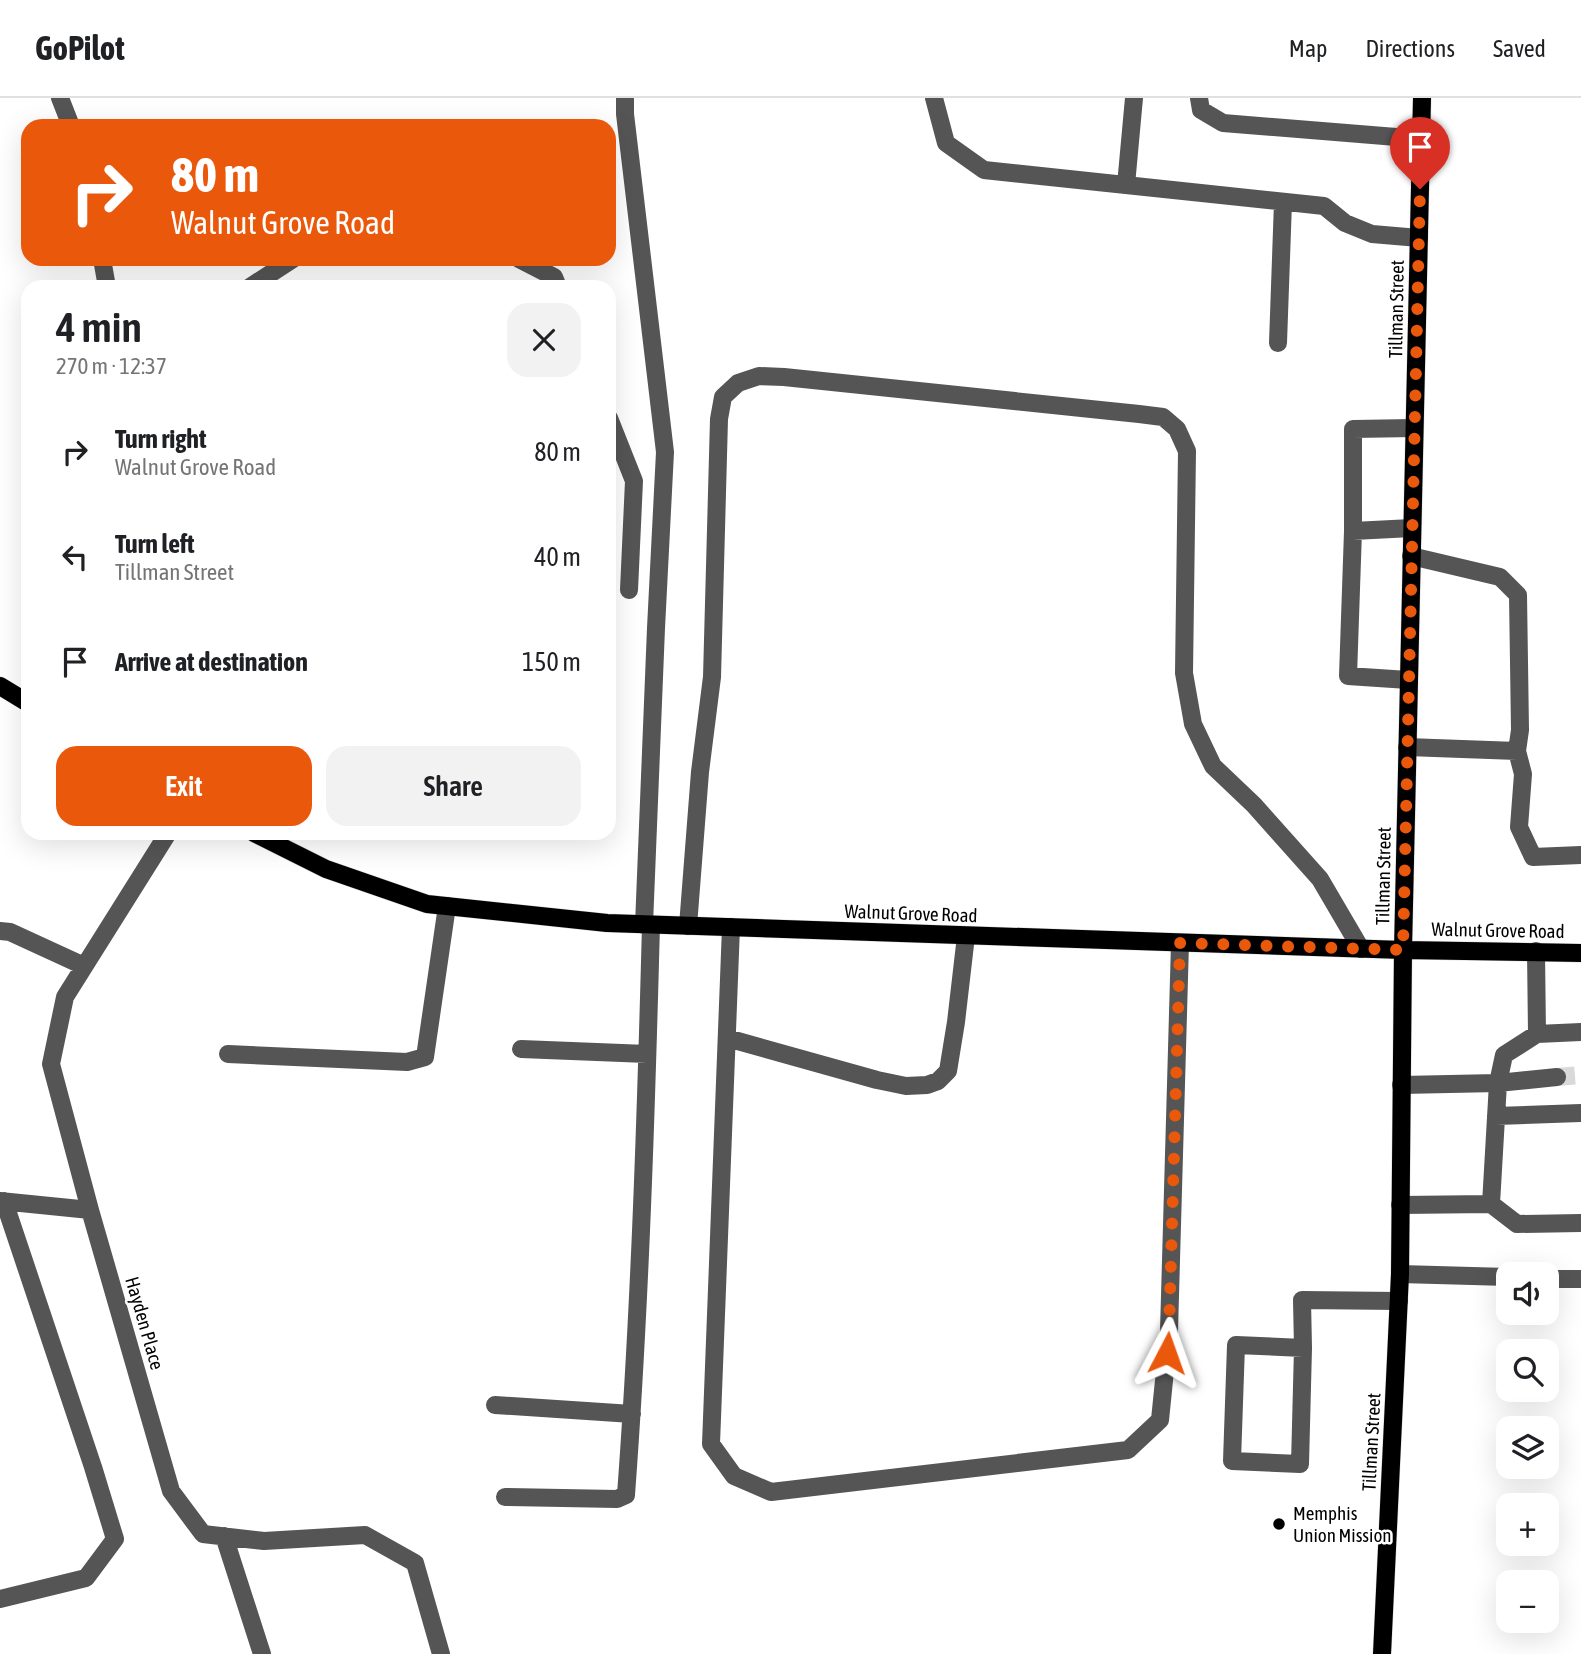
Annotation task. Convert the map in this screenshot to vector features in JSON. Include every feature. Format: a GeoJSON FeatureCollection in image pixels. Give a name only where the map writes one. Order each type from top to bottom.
{"type":"FeatureCollection","features":[{"type":"Feature","properties":{"kind":"main road","name":"Tillman Street"},"geometry":{"type":"LineString","coordinates":[[1382,1654],[1401,1274],[1403,950],[1422,98]]}},
{"type":"Feature","properties":{"kind":"main road"},"geometry":{"type":"LineString","coordinates":[[0,686],[21,699]]}},
{"type":"Feature","properties":{"kind":"main road","name":"Walnut Grove Road"},"geometry":{"type":"LineString","coordinates":[[268,840],[326,870],[427,904],[607,923],[1361,949],[1581,953]]}},
{"type":"Feature","properties":{"kind":"street"},"geometry":{"type":"LineString","coordinates":[[60,98],[68,119]]}},
{"type":"Feature","properties":{"kind":"street"},"geometry":{"type":"LineString","coordinates":[[505,1497],[617,1499],[626,1495],[644,1166],[648,925],[665,452],[625,98]]}},
{"type":"Feature","properties":{"kind":"street"},"geometry":{"type":"LineString","coordinates":[[934,98],[946,143],[984,170],[1324,206],[1345,223],[1372,234],[1419,238]]}},
{"type":"Feature","properties":{"kind":"street"},"geometry":{"type":"LineString","coordinates":[[1126,185],[1134,98]]}},
{"type":"Feature","properties":{"kind":"street"},"geometry":{"type":"LineString","coordinates":[[1199,98],[1201,110],[1223,123],[1421,139]]}},
{"type":"Feature","properties":{"kind":"street"},"geometry":{"type":"LineString","coordinates":[[1278,343],[1283,202]]}},
{"type":"Feature","properties":{"kind":"street"},"geometry":{"type":"LineString","coordinates":[[261,280],[282,266]]}},
{"type":"Feature","properties":{"kind":"street"},"geometry":{"type":"LineString","coordinates":[[533,266],[555,280]]}},
{"type":"Feature","properties":{"kind":"street"},"geometry":{"type":"LineString","coordinates":[[688,926],[700,772],[712,677],[719,419],[723,397],[737,383],[759,376],[771,376],[1163,417],[1177,429],[1187,451],[1184,673],[1193,724],[1213,766],[1254,805],[1320,879],[1361,949]]}},
{"type":"Feature","properties":{"kind":"street"},"geometry":{"type":"LineString","coordinates":[[1408,680],[1348,676],[1353,429],[1414,428]]}},
{"type":"Feature","properties":{"kind":"street"},"geometry":{"type":"LineString","coordinates":[[616,436],[634,481],[629,590]]}},
{"type":"Feature","properties":{"kind":"street"},"geometry":{"type":"LineString","coordinates":[[1353,531],[1412,528]]}},
{"type":"Feature","properties":{"kind":"street"},"geometry":{"type":"LineString","coordinates":[[1411,556],[1500,577],[1518,595],[1520,730],[1517,751],[1523,774],[1519,827],[1533,858],[1581,855]]}},
{"type":"Feature","properties":{"kind":"street"},"geometry":{"type":"LineString","coordinates":[[1407,747],[1517,751]]}},
{"type":"Feature","properties":{"kind":"street","name":"Hayden Place"},"geometry":{"type":"LineString","coordinates":[[164,840],[65,997],[51,1064],[171,1491],[203,1534],[264,1541],[365,1535],[415,1563],[441,1654]]}},
{"type":"Feature","properties":{"kind":"street"},"geometry":{"type":"LineString","coordinates":[[228,1054],[407,1062],[425,1057],[447,906]]}},
{"type":"Feature","properties":{"kind":"street"},"geometry":{"type":"LineString","coordinates":[[731,927],[711,1444],[734,1476],[771,1492],[1128,1450],[1160,1420],[1168,1344],[1180,943]]}},
{"type":"Feature","properties":{"kind":"street"},"geometry":{"type":"LineString","coordinates":[[0,931],[10,932],[84,966]]}},
{"type":"Feature","properties":{"kind":"street"},"geometry":{"type":"LineString","coordinates":[[727,1038],[905,1086],[927,1085],[938,1081],[947,1071],[966,936]]}},
{"type":"Feature","properties":{"kind":"street"},"geometry":{"type":"LineString","coordinates":[[1536,951],[1537,1034]]}},
{"type":"Feature","properties":{"kind":"street"},"geometry":{"type":"LineString","coordinates":[[1491,1204],[1498,1083],[1504,1055],[1537,1034],[1581,1032]]}},
{"type":"Feature","properties":{"kind":"street"},"geometry":{"type":"LineString","coordinates":[[521,1049],[647,1054]]}},
{"type":"Feature","properties":{"kind":"street"},"geometry":{"type":"LineString","coordinates":[[1401,1085],[1498,1083],[1557,1077]]}},
{"type":"Feature","properties":{"kind":"street"},"geometry":{"type":"LineString","coordinates":[[1496,1116],[1581,1113]]}},
{"type":"Feature","properties":{"kind":"street"},"geometry":{"type":"LineString","coordinates":[[0,1599],[86,1578],[115,1539],[89,1454],[2,1201],[90,1210]]}},
{"type":"Feature","properties":{"kind":"street"},"geometry":{"type":"LineString","coordinates":[[1400,1205],[1491,1204],[1517,1224],[1581,1223]]}},
{"type":"Feature","properties":{"kind":"street"},"geometry":{"type":"LineString","coordinates":[[1401,1274],[1496,1277]]}},
{"type":"Feature","properties":{"kind":"street"},"geometry":{"type":"LineString","coordinates":[[1559,1279],[1581,1279]]}},
{"type":"Feature","properties":{"kind":"street"},"geometry":{"type":"LineString","coordinates":[[1303,1348],[1236,1345],[1232,1461],[1300,1464],[1303,1348],[1302,1300],[1399,1301]]}},
{"type":"Feature","properties":{"kind":"street"},"geometry":{"type":"LineString","coordinates":[[495,1405],[632,1414]]}},
{"type":"Feature","properties":{"kind":"street"},"geometry":{"type":"LineString","coordinates":[[224,1536],[262,1654]]}},
{"type":"Feature","properties":{"kind":"tunnel"},"geometry":{"type":"LineString","coordinates":[[1557,1077],[1581,1075]]}},
{"type":"Feature","properties":{"kind":"place","name":"Memphis Union Mission"},"geometry":{"type":"Point","coordinates":[1279,1524]}},
{"type":"Feature","properties":{"kind":"route"},"geometry":{"type":"LineString","coordinates":[[1167,1353],[1180,943],[1403,950],[1420,189]]}}]}
